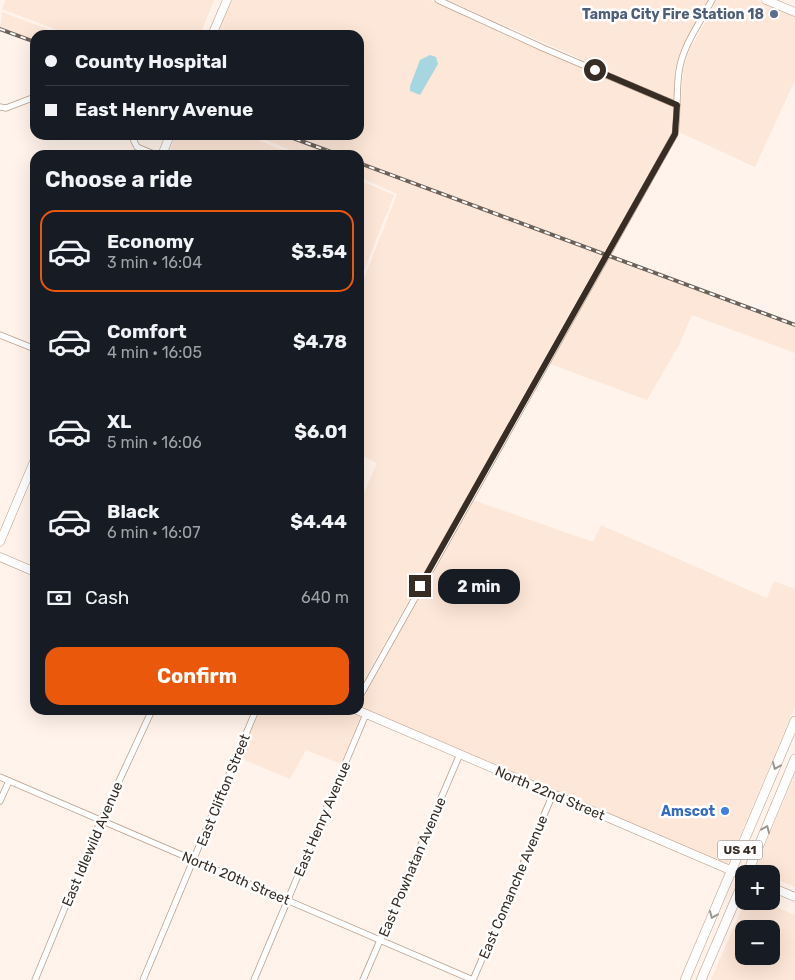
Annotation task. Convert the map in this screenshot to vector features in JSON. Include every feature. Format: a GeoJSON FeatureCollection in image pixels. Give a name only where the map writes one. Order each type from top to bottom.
{"type":"FeatureCollection","features":[{"type":"Feature","properties":{"kind":"main road","name":"US 41"},"geometry":{"type":"LineString","coordinates":[[685,980],[795,721]]}},
{"type":"Feature","properties":{"kind":"main road","name":"US 41"},"geometry":{"type":"LineString","coordinates":[[749,865],[795,759]]}},
{"type":"Feature","properties":{"kind":"main road"},"geometry":{"type":"LineString","coordinates":[[701,980],[735,901]]}},
{"type":"Feature","properties":{"kind":"street"},"geometry":{"type":"LineString","coordinates":[[214,30],[227,0]]}},
{"type":"Feature","properties":{"kind":"street"},"geometry":{"type":"LineString","coordinates":[[438,0],[543,48],[677,105]]}},
{"type":"Feature","properties":{"kind":"street"},"geometry":{"type":"LineString","coordinates":[[364,689],[675,134],[679,70],[684,52],[712,0]]}},
{"type":"Feature","properties":{"kind":"street"},"geometry":{"type":"LineString","coordinates":[[766,0],[795,12]]}},
{"type":"Feature","properties":{"kind":"street"},"geometry":{"type":"LineString","coordinates":[[0,107],[6,108],[30,99]]}},
{"type":"Feature","properties":{"kind":"street"},"geometry":{"type":"LineString","coordinates":[[134,140],[137,147],[144,150]]}},
{"type":"Feature","properties":{"kind":"street"},"geometry":{"type":"LineString","coordinates":[[0,335],[30,347]]}},
{"type":"Feature","properties":{"kind":"street"},"geometry":{"type":"LineString","coordinates":[[0,542],[30,470]]}},
{"type":"Feature","properties":{"kind":"street"},"geometry":{"type":"LineString","coordinates":[[0,557],[30,570]]}},
{"type":"Feature","properties":{"kind":"street","name":"North 22nd Street"},"geometry":{"type":"LineString","coordinates":[[366,714],[735,872]]}},
{"type":"Feature","properties":{"kind":"street","name":"East Henry Avenue"},"geometry":{"type":"LineString","coordinates":[[254,980],[366,714]]}},
{"type":"Feature","properties":{"kind":"street","name":"East Idlewild Avenue"},"geometry":{"type":"LineString","coordinates":[[35,980],[102,820],[150,715]]}},
{"type":"Feature","properties":{"kind":"street","name":"East Clifton Street"},"geometry":{"type":"LineString","coordinates":[[143,980],[254,715]]}},
{"type":"Feature","properties":{"kind":"street","name":"East Powhatan Avenue"},"geometry":{"type":"LineString","coordinates":[[364,980],[460,754]]}},
{"type":"Feature","properties":{"kind":"street","name":"North 20th Street"},"geometry":{"type":"LineString","coordinates":[[0,777],[473,980]]}},
{"type":"Feature","properties":{"kind":"street"},"geometry":{"type":"LineString","coordinates":[[0,801],[9,780]]}},
{"type":"Feature","properties":{"kind":"street","name":"East Comanche Avenue"},"geometry":{"type":"LineString","coordinates":[[473,980],[552,794]]}},
{"type":"Feature","properties":{"kind":"street"},"geometry":{"type":"LineString","coordinates":[[780,891],[795,897]]}},
{"type":"Feature","properties":{"kind":"shaded area"},"geometry":{"type":"Polygon","coordinates":[[[6,0],[214,0],[202,30],[58,30],[2,9],[6,0]]]}},
{"type":"Feature","properties":{"kind":"shaded area"},"geometry":{"type":"Polygon","coordinates":[[[231,0],[430,0],[541,51],[674,107],[671,133],[364,680],[364,493],[377,463],[364,456],[364,279],[397,194],[364,179],[364,150],[290,150],[266,140],[364,140],[364,30],[219,30],[231,0]]]}},
{"type":"Feature","properties":{"kind":"shaded area"},"geometry":{"type":"Polygon","coordinates":[[[447,0],[708,0],[681,50],[675,70],[674,100],[447,0]]]}},
{"type":"Feature","properties":{"kind":"shaded area"},"geometry":{"type":"Polygon","coordinates":[[[717,0],[757,0],[795,16],[795,80],[755,167],[679,132],[683,71],[688,53],[717,0]]]}},
{"type":"Feature","properties":{"kind":"shaded area"},"geometry":{"type":"Polygon","coordinates":[[[2,12],[50,30],[30,30],[30,38],[0,28],[2,12]]]}},
{"type":"Feature","properties":{"kind":"shaded area"},"geometry":{"type":"Polygon","coordinates":[[[174,140],[258,140],[282,150],[170,150],[174,140]]]}},
{"type":"Feature","properties":{"kind":"shaded area"},"geometry":{"type":"Polygon","coordinates":[[[364,182],[394,195],[364,270],[364,182]]]}},
{"type":"Feature","properties":{"kind":"shaded area"},"geometry":{"type":"Polygon","coordinates":[[[611,255],[795,325],[795,353],[692,315],[679,345],[647,400],[550,364],[611,255]]]}},
{"type":"Feature","properties":{"kind":"shaded area"},"geometry":{"type":"Polygon","coordinates":[[[473,500],[593,542],[601,525],[767,598],[774,581],[795,589],[795,707],[727,866],[364,709],[364,698],[473,500]]]}},
{"type":"Feature","properties":{"kind":"shaded area"},"geometry":{"type":"Polygon","coordinates":[[[258,715],[361,715],[341,764],[306,750],[290,779],[240,758],[258,715]]]}},
{"type":"Feature","properties":{"kind":"shaded area"},"geometry":{"type":"Polygon","coordinates":[[[795,774],[795,887],[780,881],[780,865],[757,865],[795,774]]]}},
{"type":"Feature","properties":{"kind":"shaded area"},"geometry":{"type":"Polygon","coordinates":[[[780,909],[795,915],[795,980],[711,980],[735,924],[735,965],[780,965],[780,920],[737,920],[741,910],[780,909]]]}},
{"type":"Feature","properties":{"kind":"water"},"geometry":{"type":"Polygon","coordinates":[[[430,55],[436,57],[438,64],[420,95],[410,91],[410,86],[420,60],[430,55]]]}},
{"type":"Feature","properties":{"kind":"railway"},"geometry":{"type":"LineString","coordinates":[[0,29],[30,40]]}},
{"type":"Feature","properties":{"kind":"railway"},"geometry":{"type":"LineString","coordinates":[[298,140],[326,150]]}},
{"type":"Feature","properties":{"kind":"railway"},"geometry":{"type":"LineString","coordinates":[[364,165],[795,325]]}},
{"type":"Feature","properties":{"kind":"place","name":"Tampa City Fire Station 18"},"geometry":{"type":"Point","coordinates":[774,14]}},
{"type":"Feature","properties":{"kind":"place","name":"Amscot"},"geometry":{"type":"Point","coordinates":[725,811]}},
{"type":"Feature","properties":{"kind":"route"},"geometry":{"type":"LineString","coordinates":[[420,586],[675,134],[677,105],[595,70]]}}]}
